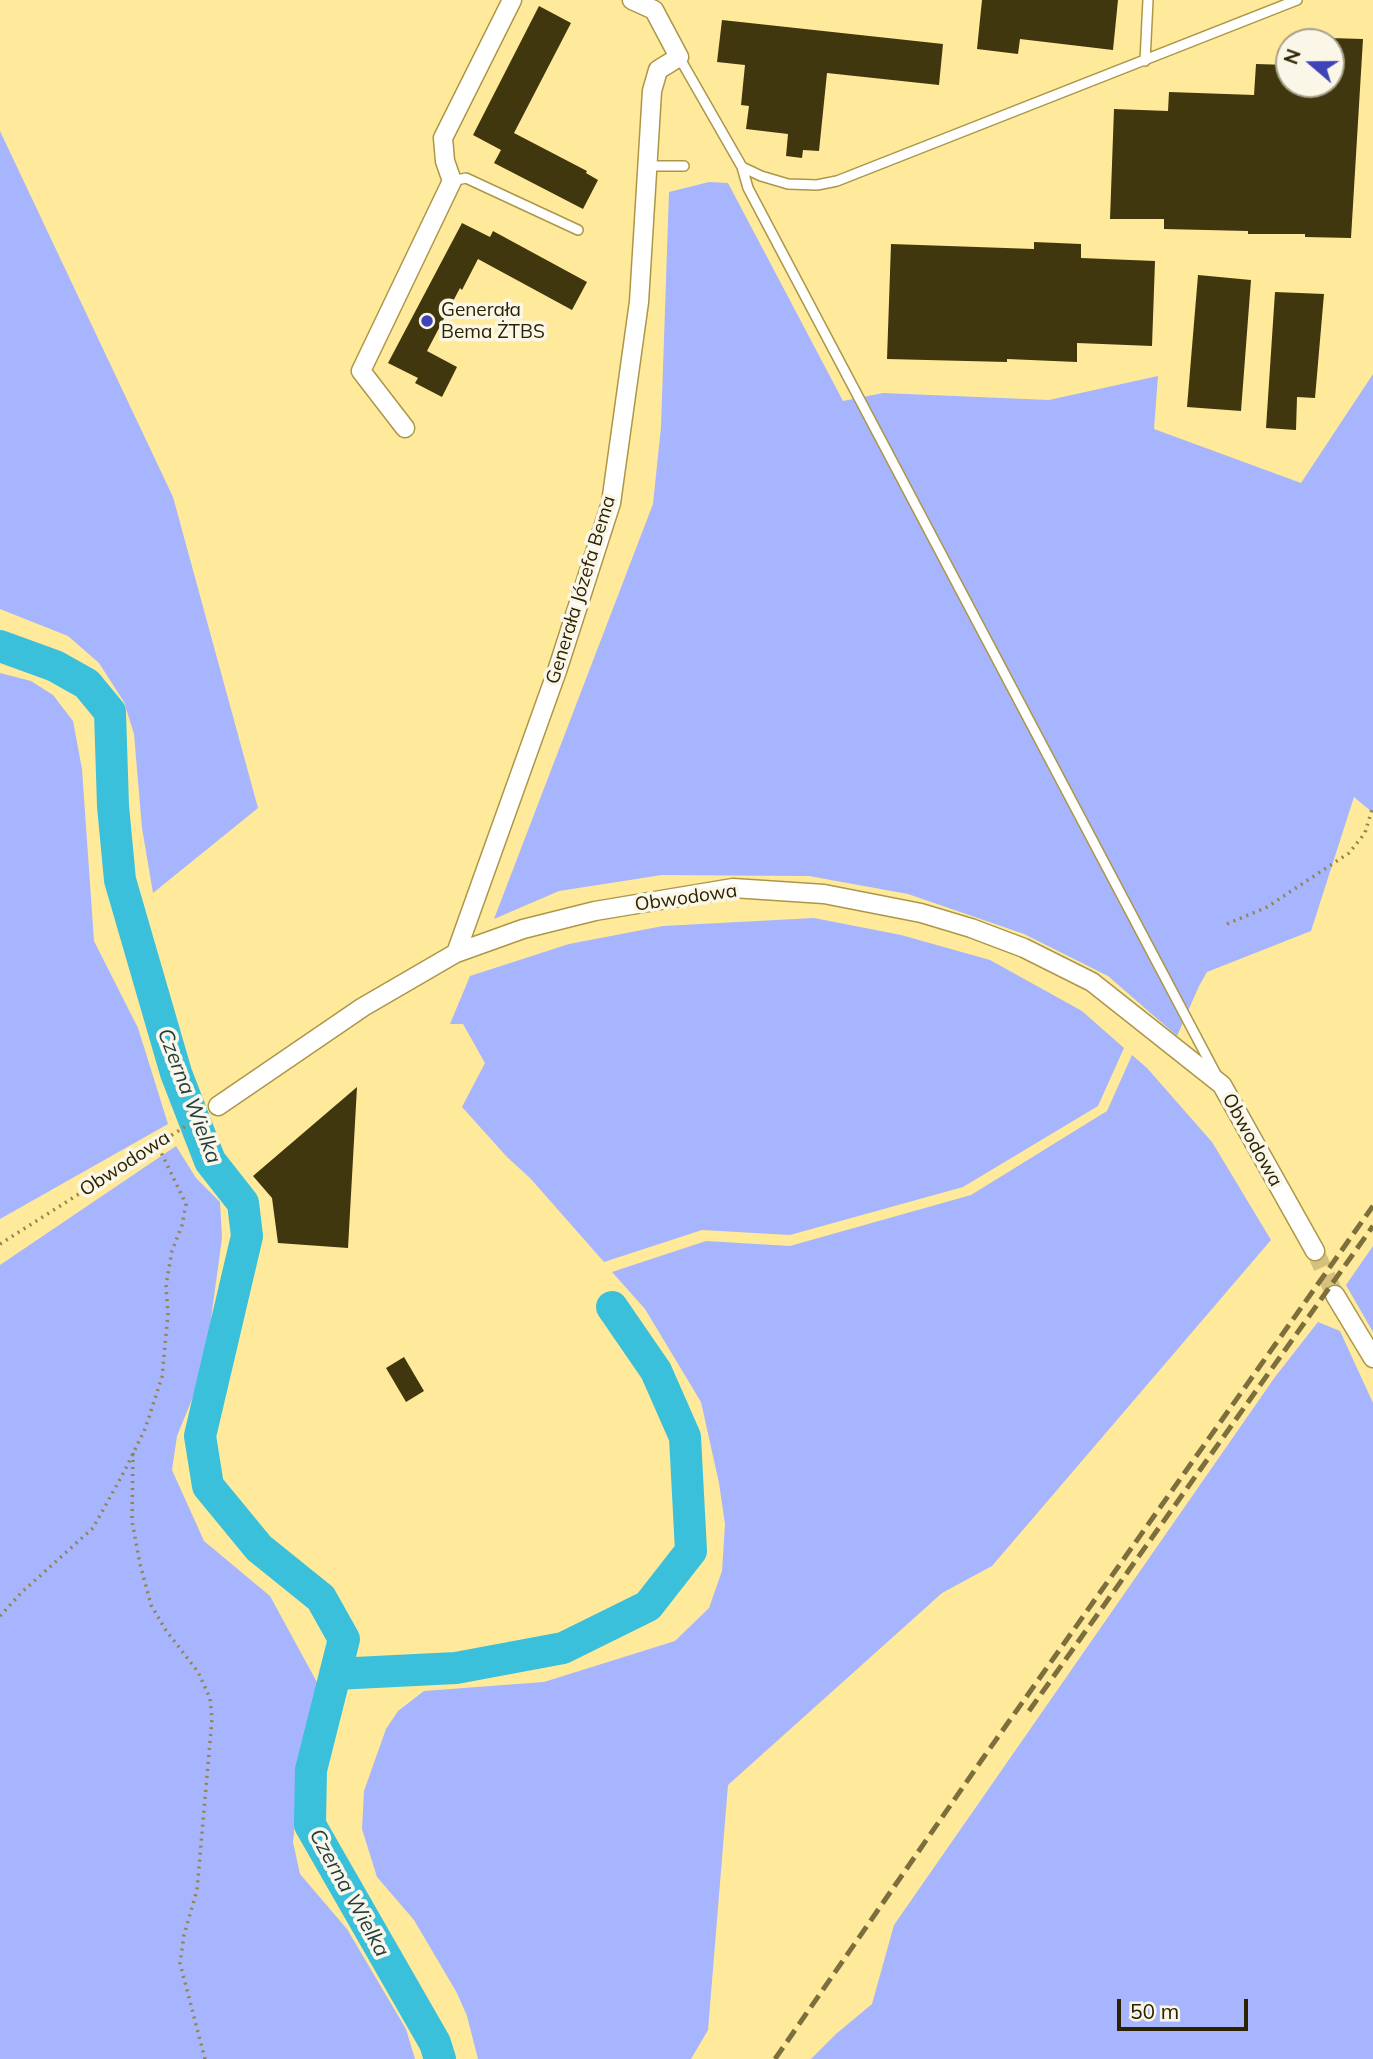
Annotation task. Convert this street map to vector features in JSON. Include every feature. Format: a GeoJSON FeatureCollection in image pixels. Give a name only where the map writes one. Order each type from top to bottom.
{"type":"FeatureCollection","features":[{"type":"Feature","properties":{"kind":"street"},"geometry":{"type":"LineString","coordinates":[[405,428],[361,370],[452,181],[445,161],[443,138],[512,0]]}},
{"type":"Feature","properties":{"kind":"street"},"geometry":{"type":"LineString","coordinates":[[632,0],[654,5],[679,57]]}},
{"type":"Feature","properties":{"kind":"street","name":"Generała Józefa Bema"},"geometry":{"type":"LineString","coordinates":[[456,953],[557,671],[611,503],[639,302],[652,91],[658,71],[679,57]]}},
{"type":"Feature","properties":{"kind":"street","name":"Obwodowa"},"geometry":{"type":"LineString","coordinates":[[218,1106],[363,1007],[456,953],[523,929],[595,911],[733,888],[824,894],[921,913],[971,928],[1035,954],[1093,982],[1222,1085],[1314,1251]]}},
{"type":"Feature","properties":{"kind":"street"},"geometry":{"type":"LineString","coordinates":[[1335,1295],[1373,1358]]}},
{"type":"Feature","properties":{"kind":"lane"},"geometry":{"type":"LineString","coordinates":[[1145,61],[1148,0]]}},
{"type":"Feature","properties":{"kind":"lane"},"geometry":{"type":"LineString","coordinates":[[743,167],[788,184],[817,185],[836,181],[1297,0]]}},
{"type":"Feature","properties":{"kind":"lane"},"geometry":{"type":"LineString","coordinates":[[679,57],[743,167],[748,188],[1222,1085]]}},
{"type":"Feature","properties":{"kind":"lane"},"geometry":{"type":"LineString","coordinates":[[648,166],[684,166]]}},
{"type":"Feature","properties":{"kind":"lane"},"geometry":{"type":"LineString","coordinates":[[452,181],[466,178],[578,230]]}},
{"type":"Feature","properties":{"kind":"path"},"geometry":{"type":"LineString","coordinates":[[1227,924],[1267,907],[1349,853],[1365,833],[1373,806]]}},
{"type":"Feature","properties":{"kind":"path","name":"Obwodowa"},"geometry":{"type":"LineString","coordinates":[[0,1244],[218,1106]]}},
{"type":"Feature","properties":{"kind":"path"},"geometry":{"type":"LineString","coordinates":[[0,1616],[20,1593],[93,1528],[145,1429],[162,1377],[168,1314],[166,1285],[172,1251],[182,1225],[186,1204],[157,1144]]}},
{"type":"Feature","properties":{"kind":"path"},"geometry":{"type":"LineString","coordinates":[[133,1453],[132,1521],[140,1564],[152,1605],[165,1629],[198,1672],[210,1698],[212,1719],[197,1890],[184,1935],[180,1963],[205,2059]]}},
{"type":"Feature","properties":{"kind":"shaded area"},"geometry":{"type":"Polygon","coordinates":[[[0,131],[173,497],[258,808],[153,893],[142,828],[134,734],[124,702],[99,663],[68,636],[0,609],[0,131]]]}},
{"type":"Feature","properties":{"kind":"shaded area"},"geometry":{"type":"Polygon","coordinates":[[[709,182],[728,183],[843,401],[883,393],[1049,400],[1158,376],[1154,429],[1301,483],[1373,374],[1373,813],[1354,797],[1311,931],[1207,972],[1177,1036],[1108,976],[1024,934],[908,894],[809,876],[662,875],[559,891],[494,919],[653,504],[661,427],[669,192],[709,182]]]}},
{"type":"Feature","properties":{"kind":"shaded area"},"geometry":{"type":"Polygon","coordinates":[[[0,673],[31,681],[53,695],[73,721],[82,769],[94,941],[138,1028],[168,1124],[0,1219],[0,673]]]}},
{"type":"Feature","properties":{"kind":"shaded area"},"geometry":{"type":"Polygon","coordinates":[[[814,918],[901,935],[990,960],[1082,1011],[1124,1048],[1098,1106],[963,1187],[790,1235],[702,1230],[604,1262],[530,1178],[462,1107],[485,1063],[463,1024],[450,1024],[470,976],[569,944],[663,926],[814,918]]]}},
{"type":"Feature","properties":{"kind":"shaded area"},"geometry":{"type":"Polygon","coordinates":[[[1132,1055],[1147,1068],[1212,1142],[1271,1240],[992,1566],[942,1593],[728,1785],[708,2030],[691,2059],[478,2059],[467,2016],[457,1993],[414,1920],[377,1877],[362,1829],[364,1791],[386,1729],[398,1711],[424,1691],[544,1682],[675,1641],[709,1608],[722,1571],[725,1524],[701,1402],[645,1309],[612,1272],[706,1241],[790,1246],[971,1195],[1107,1111],[1132,1055]]]}},
{"type":"Feature","properties":{"kind":"shaded area"},"geometry":{"type":"Polygon","coordinates":[[[176,1146],[196,1178],[220,1202],[222,1238],[204,1370],[177,1436],[172,1470],[204,1541],[270,1596],[319,1686],[320,1750],[297,1805],[293,1842],[300,1874],[347,1929],[406,2029],[415,2059],[0,2059],[0,1265],[176,1146]]]}},
{"type":"Feature","properties":{"kind":"shaded area"},"geometry":{"type":"Polygon","coordinates":[[[1373,1246],[1373,1332],[1346,1285],[1373,1246]]]}},
{"type":"Feature","properties":{"kind":"shaded area"},"geometry":{"type":"Polygon","coordinates":[[[1318,1322],[1340,1331],[1373,1403],[1373,2059],[811,2059],[872,2004],[894,1925],[1275,1377],[1318,1322]]]}},
{"type":"Feature","properties":{"kind":"building"},"geometry":{"type":"Polygon","coordinates":[[[982,0],[1118,0],[1113,50],[1020,39],[1018,54],[977,49],[982,0]]]}},
{"type":"Feature","properties":{"kind":"building"},"geometry":{"type":"Polygon","coordinates":[[[539,6],[571,23],[514,133],[587,171],[586,173],[598,180],[583,209],[494,163],[501,150],[473,135],[539,6]]]}},
{"type":"Feature","properties":{"kind":"building"},"geometry":{"type":"Polygon","coordinates":[[[722,20],[943,44],[939,85],[827,73],[819,151],[803,150],[802,158],[786,156],[788,134],[746,129],[749,106],[741,105],[745,65],[717,62],[722,20]]]}},
{"type":"Feature","properties":{"kind":"building"},"geometry":{"type":"Polygon","coordinates":[[[1345,38],[1363,39],[1351,238],[1164,229],[1164,219],[1110,219],[1114,109],[1168,111],[1169,92],[1254,95],[1256,64],[1275,65],[1275,98],[1345,98],[1345,38]]]}},
{"type":"Feature","properties":{"kind":"building","name":"Generała Bema ŻTBS"},"geometry":{"type":"Polygon","coordinates":[[[462,223],[490,237],[493,231],[587,282],[572,310],[478,259],[427,351],[457,367],[442,397],[415,383],[418,378],[388,363],[462,223]]]}},
{"type":"Feature","properties":{"kind":"building"},"geometry":{"type":"Polygon","coordinates":[[[1034,242],[1081,244],[1081,258],[1155,261],[1152,346],[1077,343],[1077,362],[887,359],[891,244],[1034,249],[1034,242]]]}},
{"type":"Feature","properties":{"kind":"building"},"geometry":{"type":"Polygon","coordinates":[[[1198,275],[1251,280],[1241,411],[1187,407],[1198,275]]]}},
{"type":"Feature","properties":{"kind":"building"},"geometry":{"type":"Polygon","coordinates":[[[1275,292],[1324,294],[1315,398],[1297,397],[1296,430],[1266,428],[1275,292]]]}},
{"type":"Feature","properties":{"kind":"building"},"geometry":{"type":"Polygon","coordinates":[[[357,1087],[348,1248],[278,1243],[272,1198],[253,1176],[357,1087]]]}},
{"type":"Feature","properties":{"kind":"building"},"geometry":{"type":"Polygon","coordinates":[[[404,1357],[424,1391],[406,1402],[386,1368],[404,1357]]]}},
{"type":"Feature","properties":{"kind":"waterway","name":"Czerna Wielka"},"geometry":{"type":"LineString","coordinates":[[0,646],[55,666],[87,684],[110,712],[113,806],[120,880],[176,1073],[210,1161],[243,1203],[247,1236],[200,1436],[208,1486],[259,1548],[321,1598],[344,1639],[311,1770],[310,1825],[435,2043],[440,2059]]}},
{"type":"Feature","properties":{"kind":"waterway","name":"Czerna Wielka"},"geometry":{"type":"LineString","coordinates":[[335,1674],[456,1668],[563,1648],[648,1606],[691,1551],[685,1437],[656,1371],[612,1307]]}},
{"type":"Feature","properties":{"kind":"tunnel"},"geometry":{"type":"LineString","coordinates":[[1315,1251],[1335,1295]]}},
{"type":"Feature","properties":{"kind":"railway"},"geometry":{"type":"LineString","coordinates":[[775,2059],[981,1761],[1373,1206]]}},
{"type":"Feature","properties":{"kind":"railway"},"geometry":{"type":"LineString","coordinates":[[1029,1711],[1373,1226]]}},
{"type":"Feature","properties":{"kind":"place","name":"Generała Bema ŻTBS"},"geometry":{"type":"Point","coordinates":[427,321]}}]}
